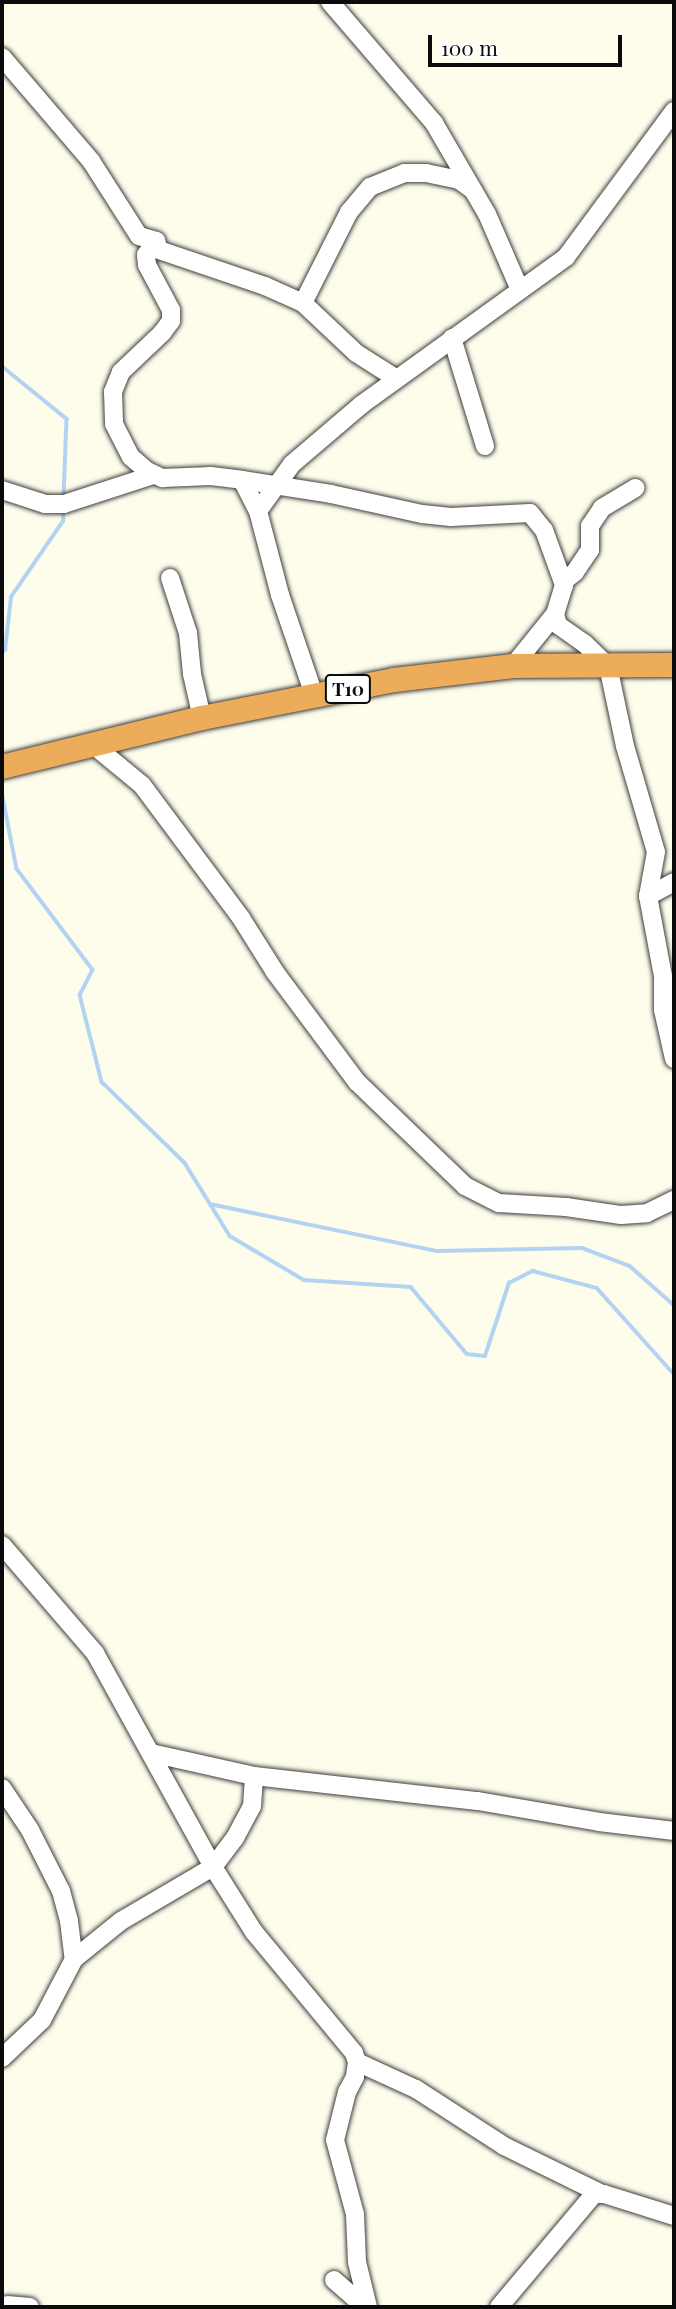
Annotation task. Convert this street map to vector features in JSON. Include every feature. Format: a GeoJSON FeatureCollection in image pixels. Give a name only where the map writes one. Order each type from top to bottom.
{"type":"FeatureCollection","features":[{"type":"Feature","properties":{"kind":"highway","name":"T10"},"geometry":{"type":"LineString","coordinates":[[2,767],[90,743],[202,718],[394,680],[513,666],[674,665]]}},
{"type":"Feature","properties":{"kind":"street"},"geometry":{"type":"LineString","coordinates":[[330,2],[419,102],[474,190],[500,239],[520,290]]}},
{"type":"Feature","properties":{"kind":"street"},"geometry":{"type":"LineString","coordinates":[[2,57],[91,161],[139,236],[156,241]]}},
{"type":"Feature","properties":{"kind":"street"},"geometry":{"type":"LineString","coordinates":[[258,511],[292,464],[394,377],[572,251],[601,205],[674,111]]}},
{"type":"Feature","properties":{"kind":"street"},"geometry":{"type":"LineString","coordinates":[[303,303],[349,212],[370,187],[404,173],[426,173],[458,180],[474,190]]}},
{"type":"Feature","properties":{"kind":"street"},"geometry":{"type":"LineString","coordinates":[[156,241],[159,250],[265,286],[303,303],[356,352],[394,377]]}},
{"type":"Feature","properties":{"kind":"street"},"geometry":{"type":"LineString","coordinates":[[153,475],[126,450],[114,424],[113,392],[121,372],[171,321],[171,310],[147,265],[146,255],[156,241]]}},
{"type":"Feature","properties":{"kind":"street"},"geometry":{"type":"LineString","coordinates":[[452,338],[485,446]]}},
{"type":"Feature","properties":{"kind":"street"},"geometry":{"type":"LineString","coordinates":[[2,490],[45,504],[64,504],[153,475],[171,478],[211,475],[277,485],[422,514],[452,517],[530,513],[544,530],[564,581],[555,614],[513,666]]}},
{"type":"Feature","properties":{"kind":"street"},"geometry":{"type":"LineString","coordinates":[[242,480],[258,511],[280,595],[314,695]]}},
{"type":"Feature","properties":{"kind":"street"},"geometry":{"type":"LineString","coordinates":[[564,581],[576,572],[590,550],[590,526],[602,508],[635,488]]}},
{"type":"Feature","properties":{"kind":"street"},"geometry":{"type":"LineString","coordinates":[[170,578],[188,633],[192,674],[202,718]]}},
{"type":"Feature","properties":{"kind":"street"},"geometry":{"type":"LineString","coordinates":[[555,614],[558,625],[576,636],[608,666],[625,746],[656,852],[648,895],[663,976],[663,1010],[674,1059]]}},
{"type":"Feature","properties":{"kind":"street"},"geometry":{"type":"LineString","coordinates":[[90,743],[142,785],[241,918],[275,972],[357,1082],[465,1186],[499,1203],[566,1207],[621,1215],[646,1213],[674,1200]]}},
{"type":"Feature","properties":{"kind":"street"},"geometry":{"type":"LineString","coordinates":[[648,895],[674,881]]}},
{"type":"Feature","properties":{"kind":"street"},"geometry":{"type":"LineString","coordinates":[[2,1545],[95,1653],[213,1867],[254,1932],[349,2045],[357,2062],[416,2089],[504,2146],[600,2193],[674,2217]]}},
{"type":"Feature","properties":{"kind":"street"},"geometry":{"type":"LineString","coordinates":[[151,1753],[254,1776],[478,1801],[599,1822],[674,1830]]}},
{"type":"Feature","properties":{"kind":"street"},"geometry":{"type":"LineString","coordinates":[[2,2058],[42,2021],[74,1958],[121,1921],[213,1867],[235,1838],[252,1806],[254,1776]]}},
{"type":"Feature","properties":{"kind":"street"},"geometry":{"type":"LineString","coordinates":[[2,1788],[30,1830],[61,1891],[74,1958]]}},
{"type":"Feature","properties":{"kind":"street"},"geometry":{"type":"LineString","coordinates":[[357,2062],[335,2140],[355,2214],[357,2262],[366,2307]]}},
{"type":"Feature","properties":{"kind":"street"},"geometry":{"type":"LineString","coordinates":[[499,2307],[590,2197],[600,2193]]}},
{"type":"Feature","properties":{"kind":"street"},"geometry":{"type":"LineString","coordinates":[[334,2280],[366,2307]]}},
{"type":"Feature","properties":{"kind":"street"},"geometry":{"type":"LineString","coordinates":[[6,2303],[30,2307]]}},
{"type":"Feature","properties":{"kind":"waterway"},"geometry":{"type":"LineString","coordinates":[[2,366],[67,419],[64,497]]}},
{"type":"Feature","properties":{"kind":"waterway"},"geometry":{"type":"LineString","coordinates":[[2,652],[5,650],[11,597],[63,521],[64,508]]}},
{"type":"Feature","properties":{"kind":"waterway"},"geometry":{"type":"LineString","coordinates":[[2,792],[17,869],[93,970],[80,995],[102,1082],[185,1163],[230,1236],[304,1280],[411,1287],[467,1354],[485,1356],[509,1283],[533,1271],[597,1288],[674,1374]]}},
{"type":"Feature","properties":{"kind":"waterway"},"geometry":{"type":"LineString","coordinates":[[210,1204],[437,1251],[582,1248],[630,1266],[674,1305]]}}]}
